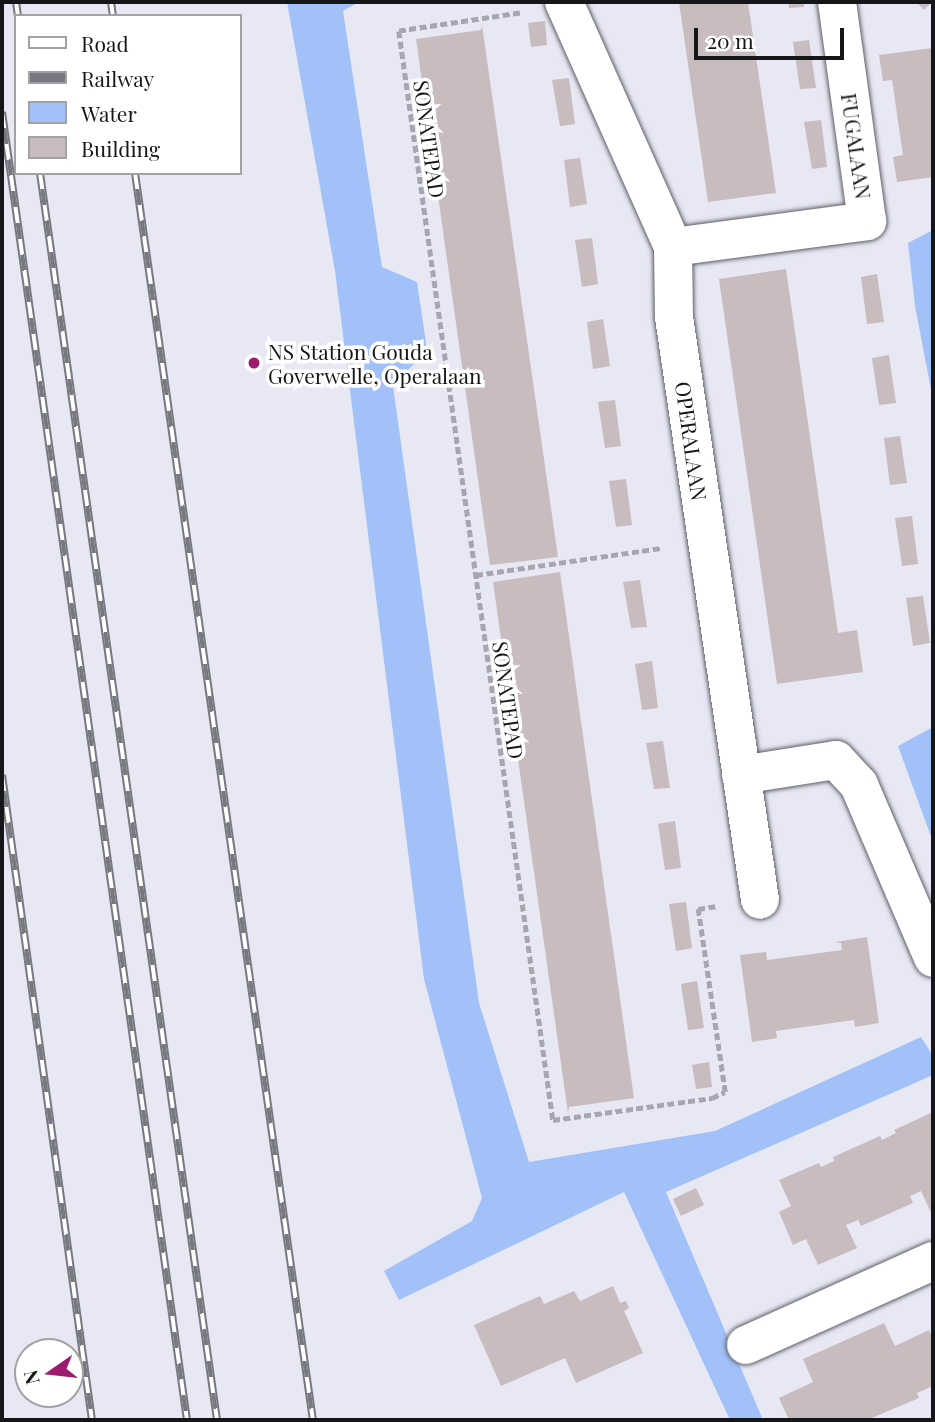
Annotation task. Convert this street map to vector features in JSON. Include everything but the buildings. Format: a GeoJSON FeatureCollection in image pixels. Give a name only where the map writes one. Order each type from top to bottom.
{"type":"FeatureCollection","features":[{"type":"Feature","properties":{"kind":"street","name":"FUGALAAN"},"geometry":{"type":"LineString","coordinates":[[673,247],[867,221],[837,2]]}},
{"type":"Feature","properties":{"kind":"street","name":"OPERALAAN"},"geometry":{"type":"LineString","coordinates":[[565,4],[673,247],[674,317],[760,900]]}},
{"type":"Feature","properties":{"kind":"street"},"geometry":{"type":"LineString","coordinates":[[741,775],[836,760],[859,785],[933,958]]}},
{"type":"Feature","properties":{"kind":"street"},"geometry":{"type":"LineString","coordinates":[[746,1345],[933,1261]]}},
{"type":"Feature","properties":{"kind":"path","name":"SONATEPAD"},"geometry":{"type":"LineString","coordinates":[[565,4],[400,31],[552,1120],[712,1098],[725,1092],[698,909],[760,900]]}},
{"type":"Feature","properties":{"kind":"path"},"geometry":{"type":"LineString","coordinates":[[476,575],[706,542]]}},
{"type":"Feature","properties":{"kind":"water"},"geometry":{"type":"Polygon","coordinates":[[[287,2],[359,2],[343,11],[382,267],[417,282],[427,350],[393,386],[479,1003],[529,1162],[715,1131],[921,1037],[933,1056],[933,1075],[666,1192],[763,1420],[730,1420],[624,1192],[399,1300],[384,1271],[472,1221],[482,1198],[424,979],[335,271],[287,2]]]}},
{"type":"Feature","properties":{"kind":"water"},"geometry":{"type":"Polygon","coordinates":[[[933,230],[933,400],[915,306],[908,243],[933,230]]]}},
{"type":"Feature","properties":{"kind":"water"},"geometry":{"type":"Polygon","coordinates":[[[933,727],[933,842],[898,746],[933,727]]]}},
{"type":"Feature","properties":{"kind":"railway"},"geometry":{"type":"LineString","coordinates":[[16,2],[18,14]]}},
{"type":"Feature","properties":{"kind":"railway"},"geometry":{"type":"LineString","coordinates":[[111,2],[113,14]]}},
{"type":"Feature","properties":{"kind":"railway"},"geometry":{"type":"LineString","coordinates":[[2,112],[187,1420]]}},
{"type":"Feature","properties":{"kind":"railway"},"geometry":{"type":"LineString","coordinates":[[40,175],[217,1420]]}},
{"type":"Feature","properties":{"kind":"railway"},"geometry":{"type":"LineString","coordinates":[[135,175],[313,1420]]}},
{"type":"Feature","properties":{"kind":"railway"},"geometry":{"type":"LineString","coordinates":[[2,775],[92,1420]]}},
{"type":"Feature","properties":{"kind":"place","name":"NS Station Gouda Goverwelle, Operalaan"},"geometry":{"type":"Point","coordinates":[254,363]}}]}
